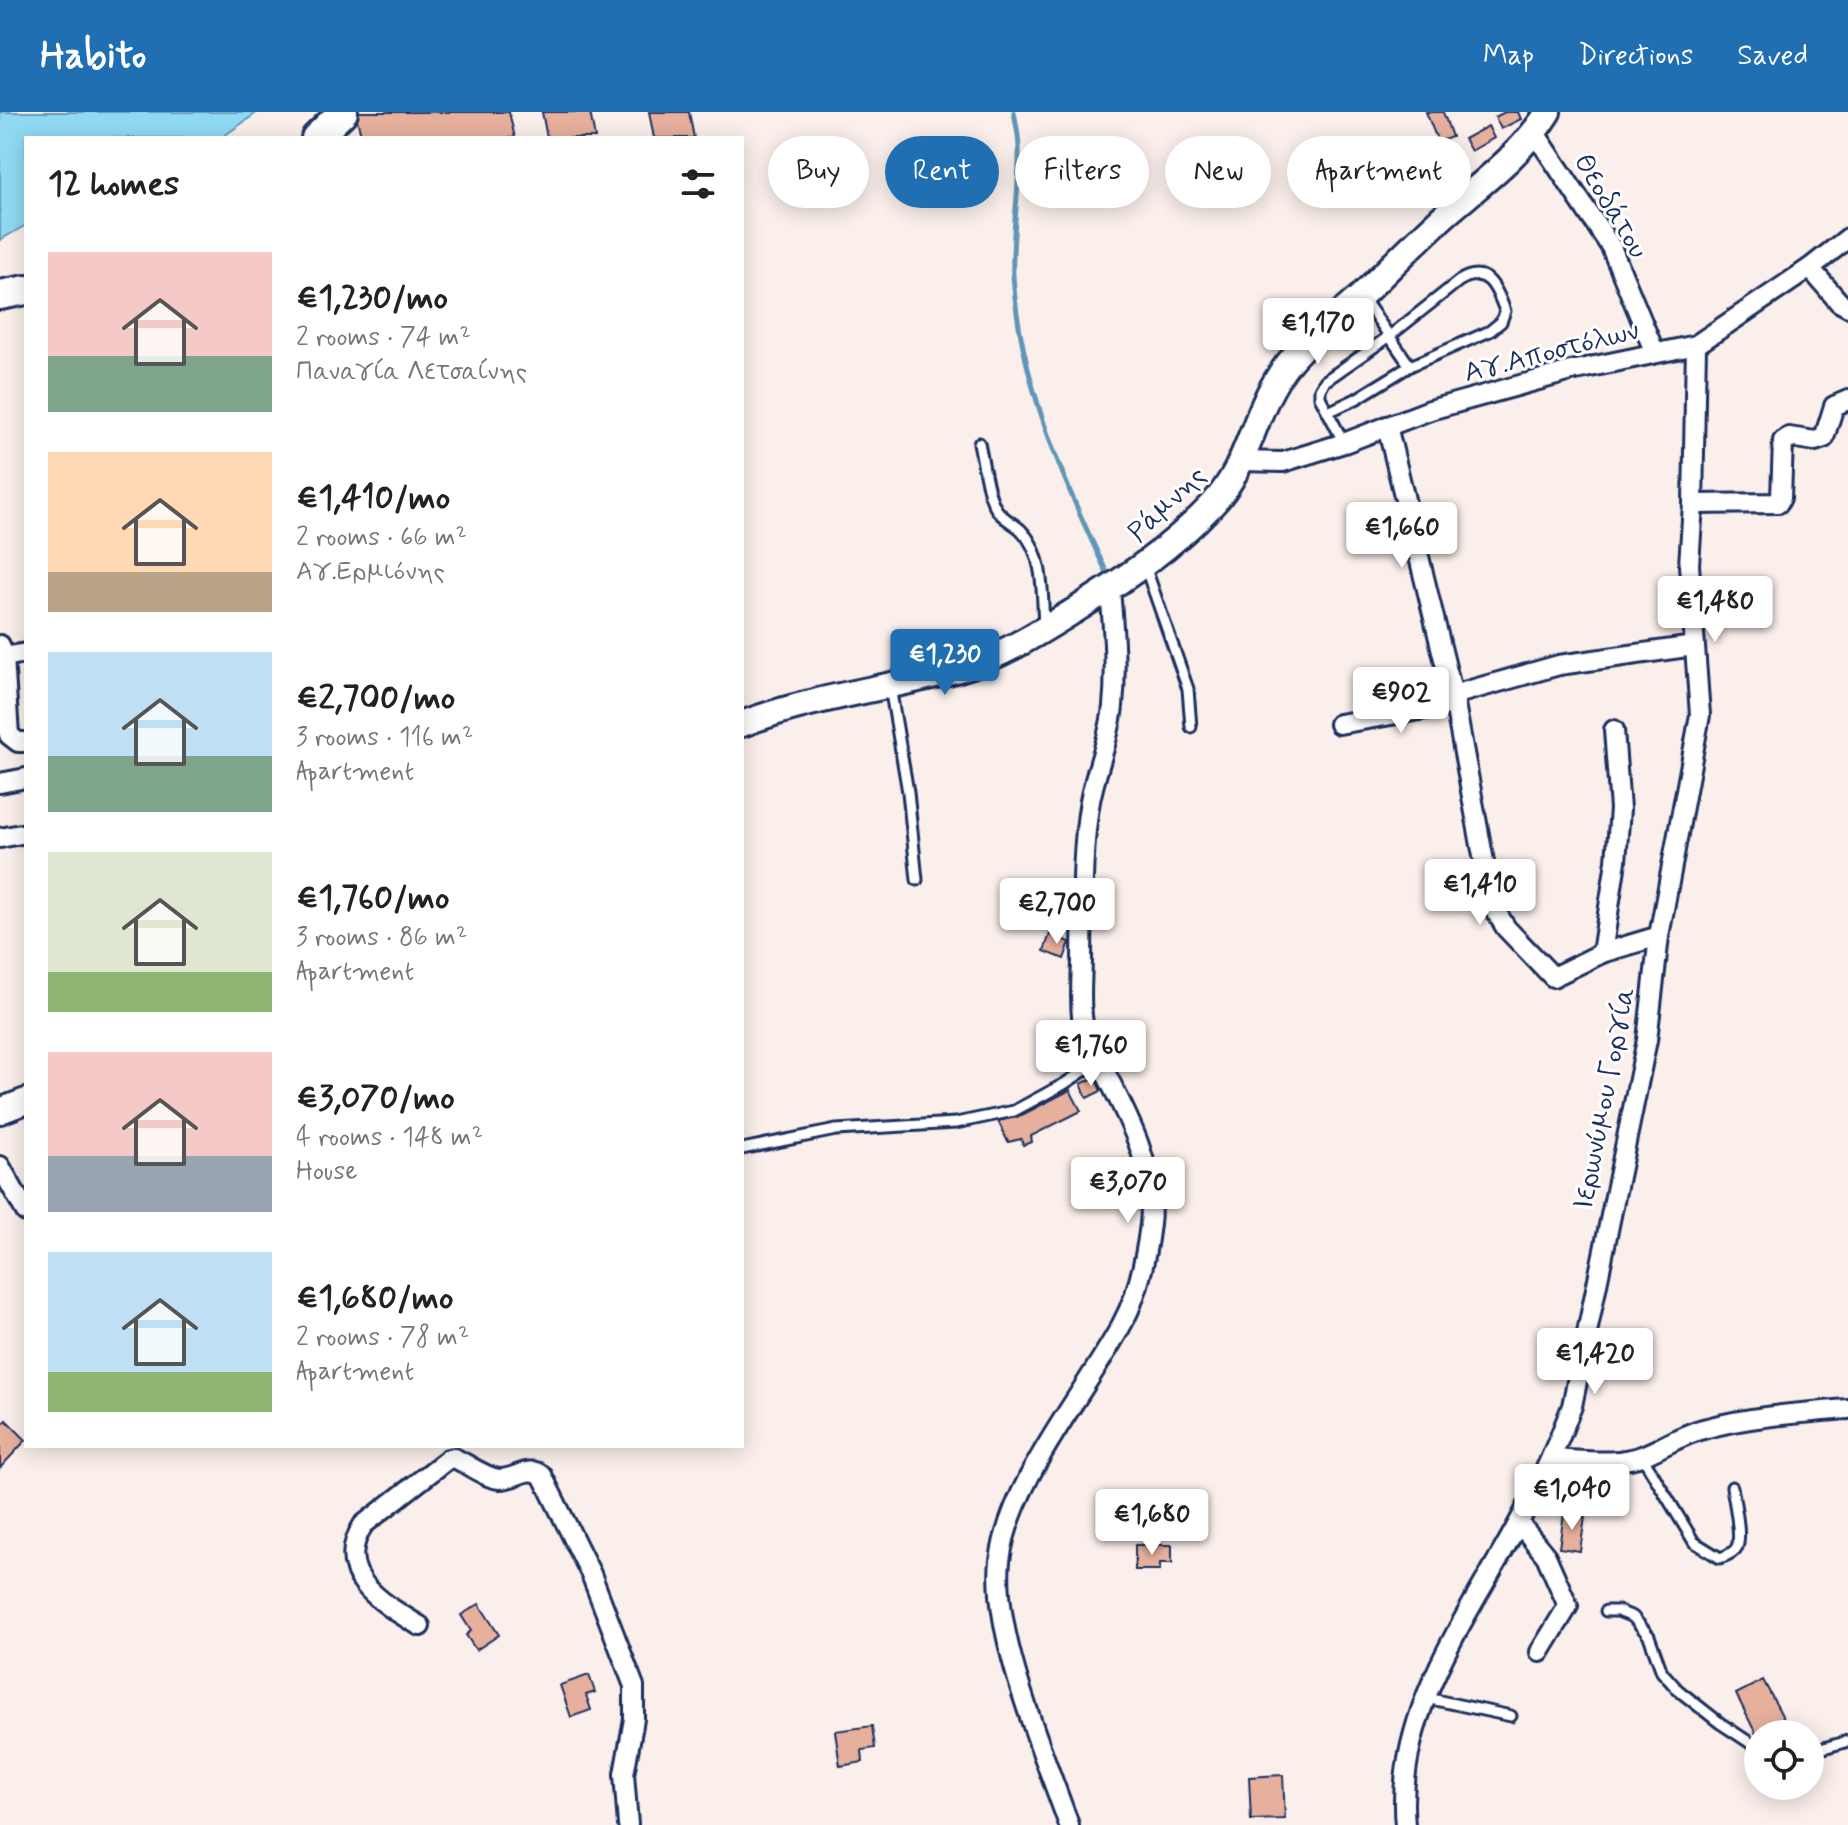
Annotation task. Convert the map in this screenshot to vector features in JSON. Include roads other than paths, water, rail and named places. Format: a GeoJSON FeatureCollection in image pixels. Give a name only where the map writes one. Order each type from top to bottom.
{"type":"FeatureCollection","features":[{"type":"Feature","properties":{"kind":"main road"},"geometry":{"type":"LineString","coordinates":[[318,136],[343,112]]}},
{"type":"Feature","properties":{"kind":"main road","name":"Ράμνης"},"geometry":{"type":"LineString","coordinates":[[744,723],[800,706],[890,687],[981,662],[1044,630],[1145,566],[1213,505],[1230,483],[1242,461],[1261,406],[1275,380],[1301,350],[1412,245],[1508,161],[1544,118]]}},
{"type":"Feature","properties":{"kind":"main road"},"geometry":{"type":"LineString","coordinates":[[0,295],[24,290]]}},
{"type":"Feature","properties":{"kind":"main road"},"geometry":{"type":"LineString","coordinates":[[0,1111],[24,1102]]}},
{"type":"Feature","properties":{"kind":"street","name":"Θεοδάτου"},"geometry":{"type":"LineString","coordinates":[[1544,118],[1611,247],[1655,353]]}},
{"type":"Feature","properties":{"kind":"street","name":"Αγ.Αποστόλων"},"geometry":{"type":"LineString","coordinates":[[1242,461],[1283,462],[1344,443],[1430,410],[1486,394],[1571,371],[1696,345],[1810,268],[1848,238]]}},
{"type":"Feature","properties":{"kind":"street"},"geometry":{"type":"LineString","coordinates":[[1810,268],[1839,302],[1848,307]]}},
{"type":"Feature","properties":{"kind":"street","name":"Ιερωνύμου Γοργία"},"geometry":{"type":"LineString","coordinates":[[1405,1825],[1402,1799],[1409,1745],[1426,1698],[1463,1620],[1552,1459],[1572,1406],[1647,1040],[1659,936],[1700,715],[1689,565],[1696,345]]}},
{"type":"Feature","properties":{"kind":"street"},"geometry":{"type":"LineString","coordinates":[[1693,504],[1778,503],[1781,498],[1783,441],[1789,437],[1815,441],[1824,438],[1834,406],[1848,400]]}},
{"type":"Feature","properties":{"kind":"street"},"geometry":{"type":"LineString","coordinates":[[1387,426],[1454,700],[1492,905],[1506,928],[1553,977],[1602,953],[1659,936]]}},
{"type":"Feature","properties":{"kind":"street"},"geometry":{"type":"LineString","coordinates":[[1069,1825],[1015,1666],[1002,1607],[1000,1564],[1006,1535],[1035,1467],[1122,1324],[1136,1288],[1150,1223],[1147,1170],[1125,1112],[1086,1035],[1082,1014],[1083,914],[1090,802],[1113,710],[1116,670],[1110,588]]}},
{"type":"Feature","properties":{"kind":"street"},"geometry":{"type":"LineString","coordinates":[[1339,724],[1454,700],[1559,665],[1694,646]]}},
{"type":"Feature","properties":{"kind":"street"},"geometry":{"type":"LineString","coordinates":[[24,653],[2,651],[9,735],[18,742],[24,742]]}},
{"type":"Feature","properties":{"kind":"street"},"geometry":{"type":"LineString","coordinates":[[1602,953],[1616,861],[1620,809],[1614,730]]}},
{"type":"Feature","properties":{"kind":"street"},"geometry":{"type":"LineString","coordinates":[[0,783],[24,778]]}},
{"type":"Feature","properties":{"kind":"street"},"geometry":{"type":"LineString","coordinates":[[0,838],[24,833]]}},
{"type":"Feature","properties":{"kind":"street"},"geometry":{"type":"LineString","coordinates":[[0,1166],[24,1208]]}},
{"type":"Feature","properties":{"kind":"street"},"geometry":{"type":"LineString","coordinates":[[1552,1459],[1610,1461],[1642,1456],[1680,1436],[1705,1428],[1745,1419],[1848,1409]]}},
{"type":"Feature","properties":{"kind":"street"},"geometry":{"type":"LineString","coordinates":[[420,1626],[375,1597],[363,1581],[351,1552],[363,1525],[448,1459],[454,1458],[502,1479],[529,1471],[542,1475],[591,1574],[634,1686],[634,1719],[624,1774],[628,1825]]}},
{"type":"Feature","properties":{"kind":"street"},"geometry":{"type":"LineString","coordinates":[[1519,1523],[1546,1556],[1568,1606],[1540,1652]]}},
{"type":"Feature","properties":{"kind":"lane"},"geometry":{"type":"LineString","coordinates":[[1328,412],[1410,366],[1490,331],[1501,322],[1505,311],[1501,298],[1486,278],[1478,273],[1470,274],[1325,381],[1320,397],[1344,443]]}},
{"type":"Feature","properties":{"kind":"lane"},"geometry":{"type":"LineString","coordinates":[[1361,296],[1410,366]]}},
{"type":"Feature","properties":{"kind":"lane"},"geometry":{"type":"LineString","coordinates":[[979,443],[995,508],[1029,540],[1037,561],[1044,630]]}},
{"type":"Feature","properties":{"kind":"lane"},"geometry":{"type":"LineString","coordinates":[[1145,566],[1188,689],[1191,727]]}},
{"type":"Feature","properties":{"kind":"lane"},"geometry":{"type":"LineString","coordinates":[[890,687],[908,792],[917,880]]}},
{"type":"Feature","properties":{"kind":"lane"},"geometry":{"type":"LineString","coordinates":[[744,1149],[836,1130],[956,1123],[1014,1111],[1099,1061]]}},
{"type":"Feature","properties":{"kind":"lane"},"geometry":{"type":"LineString","coordinates":[[1642,1456],[1694,1542],[1720,1558],[1729,1555],[1737,1546],[1732,1487]]}},
{"type":"Feature","properties":{"kind":"lane"},"geometry":{"type":"LineString","coordinates":[[1606,1611],[1618,1611],[1633,1617],[1649,1636],[1662,1672],[1678,1690],[1744,1739]]}},
{"type":"Feature","properties":{"kind":"lane"},"geometry":{"type":"LineString","coordinates":[[1426,1698],[1511,1716]]}},
{"type":"Feature","properties":{"kind":"lane"},"geometry":{"type":"LineString","coordinates":[[1824,1748],[1848,1741]]}},
{"type":"Feature","properties":{"kind":"water"},"geometry":{"type":"Polygon","coordinates":[[[0,112],[258,112],[224,136],[24,136],[24,226],[0,240],[0,112]]]}},
{"type":"Feature","properties":{"kind":"waterway"},"geometry":{"type":"LineString","coordinates":[[1014,112],[1019,164],[1013,276],[1024,353],[1059,465],[1106,571]]}}]}
